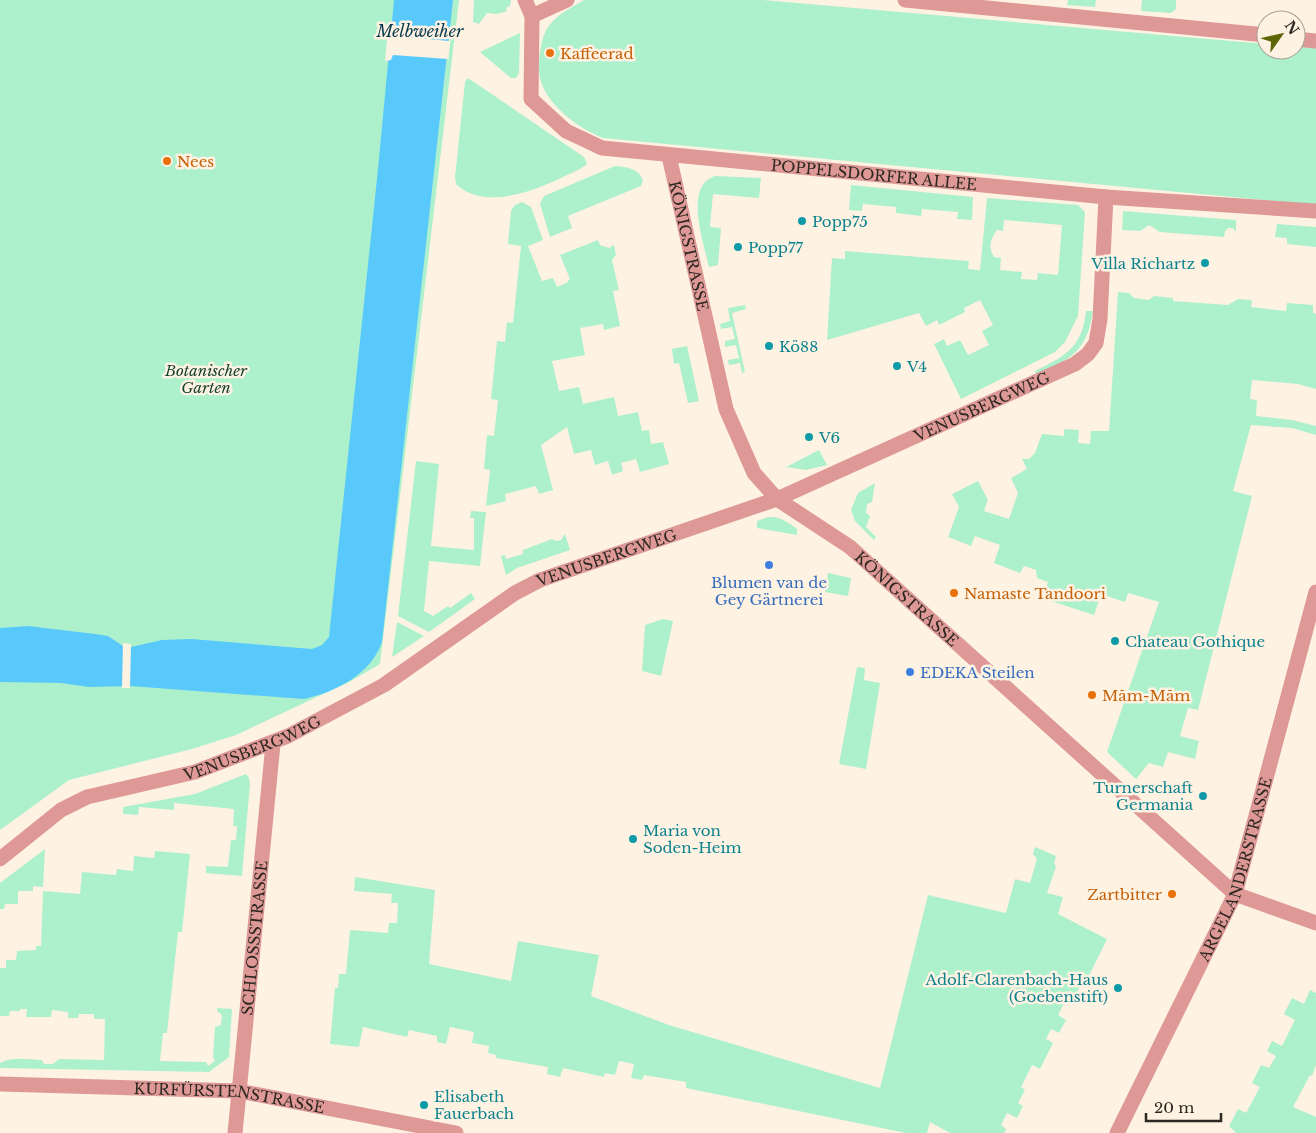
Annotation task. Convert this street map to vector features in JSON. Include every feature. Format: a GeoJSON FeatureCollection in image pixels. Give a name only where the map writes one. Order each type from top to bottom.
{"type":"FeatureCollection","features":[{"type":"Feature","properties":{"kind":"street","name":"POPPELSDORFER ALLEE"},"geometry":{"type":"LineString","coordinates":[[524,0],[532,16],[531,99],[566,131],[602,148],[1106,197],[1316,211]]}},
{"type":"Feature","properties":{"kind":"street"},"geometry":{"type":"LineString","coordinates":[[532,16],[567,0]]}},
{"type":"Feature","properties":{"kind":"street"},"geometry":{"type":"LineString","coordinates":[[905,0],[1256,35]]}},
{"type":"Feature","properties":{"kind":"street","name":"KÖNIGSTRASSE"},"geometry":{"type":"LineString","coordinates":[[669,156],[726,410],[754,473],[777,499],[850,547],[1235,894],[1316,923]]}},
{"type":"Feature","properties":{"kind":"street","name":"VENUSBERGWEG"},"geometry":{"type":"LineString","coordinates":[[0,859],[61,810],[87,797],[195,772],[274,744],[384,685],[515,593],[540,580],[777,499],[1075,364],[1088,354],[1096,343],[1100,319],[1106,197]]}},
{"type":"Feature","properties":{"kind":"street","name":"ARGELANDERSTRASSE"},"geometry":{"type":"LineString","coordinates":[[1117,1133],[1235,894],[1316,592]]}},
{"type":"Feature","properties":{"kind":"street","name":"SCHLOSSSTRASSE"},"geometry":{"type":"LineString","coordinates":[[235,1133],[274,744]]}},
{"type":"Feature","properties":{"kind":"street","name":"KURFÜRSTENSTRASSE"},"geometry":{"type":"LineString","coordinates":[[0,1084],[240,1091],[456,1133]]}},
{"type":"Feature","properties":{"kind":"green space","name":"Botanischer Garten"},"geometry":{"type":"Polygon","coordinates":[[[0,0],[459,0],[380,664],[351,681],[236,735],[192,749],[69,780],[0,830],[0,0]]]}},
{"type":"Feature","properties":{"kind":"green space"},"geometry":{"type":"Polygon","coordinates":[[[474,0],[511,0],[510,6],[506,8],[507,11],[497,14],[487,13],[479,24],[473,22],[474,0]]]}},
{"type":"Feature","properties":{"kind":"green space"},"geometry":{"type":"Polygon","coordinates":[[[584,0],[763,0],[1256,43],[1256,60],[1306,60],[1306,47],[1316,48],[1316,205],[603,138],[586,130],[560,110],[547,95],[541,83],[539,61],[542,40],[551,23],[569,8],[584,0]]]}},
{"type":"Feature","properties":{"kind":"green space"},"geometry":{"type":"Polygon","coordinates":[[[1068,0],[1096,0],[1095,7],[1067,5],[1068,0]]]}},
{"type":"Feature","properties":{"kind":"green space"},"geometry":{"type":"Polygon","coordinates":[[[1142,0],[1176,0],[1176,9],[1171,13],[1141,11],[1142,0]]]}},
{"type":"Feature","properties":{"kind":"green space"},"geometry":{"type":"Polygon","coordinates":[[[520,33],[519,73],[516,78],[511,78],[480,52],[520,33]]]}},
{"type":"Feature","properties":{"kind":"green space"},"geometry":{"type":"Polygon","coordinates":[[[468,78],[584,157],[587,164],[538,188],[509,196],[480,196],[467,192],[456,184],[455,177],[465,82],[468,78]]]}},
{"type":"Feature","properties":{"kind":"green space"},"geometry":{"type":"Polygon","coordinates":[[[615,166],[628,168],[638,173],[643,180],[641,186],[568,216],[572,228],[550,237],[540,204],[544,196],[615,166]]]}},
{"type":"Feature","properties":{"kind":"green space"},"geometry":{"type":"Polygon","coordinates":[[[715,176],[761,178],[759,198],[713,194],[710,227],[721,228],[718,265],[709,267],[700,231],[698,203],[700,191],[705,182],[715,176]]]}},
{"type":"Feature","properties":{"kind":"green space"},"geometry":{"type":"Polygon","coordinates":[[[851,185],[973,197],[972,220],[957,219],[958,212],[922,209],[921,216],[896,213],[896,207],[863,204],[862,211],[849,210],[851,185]]]}},
{"type":"Feature","properties":{"kind":"green space"},"geometry":{"type":"Polygon","coordinates":[[[987,198],[1078,205],[1085,212],[1078,316],[1065,342],[1055,352],[961,399],[934,344],[944,339],[947,346],[960,340],[968,355],[989,345],[982,331],[993,325],[980,300],[964,308],[965,312],[939,325],[937,320],[926,326],[919,313],[827,340],[832,258],[845,259],[845,251],[969,261],[968,269],[980,270],[987,198]],[[1004,220],[1003,231],[997,230],[991,244],[994,257],[1001,258],[1000,270],[1022,272],[1021,279],[1037,280],[1038,273],[1058,275],[1062,225],[1004,220]]]}},
{"type":"Feature","properties":{"kind":"green space"},"geometry":{"type":"Polygon","coordinates":[[[522,202],[531,207],[543,240],[528,246],[542,281],[553,278],[557,287],[568,282],[570,279],[560,255],[598,240],[600,245],[609,248],[614,245],[616,255],[612,260],[619,290],[613,291],[620,326],[604,330],[603,324],[580,328],[585,355],[552,361],[559,391],[579,387],[583,404],[614,397],[618,416],[638,412],[642,431],[649,430],[651,444],[663,442],[669,464],[640,472],[636,459],[621,463],[623,471],[612,475],[608,461],[595,465],[591,450],[574,454],[567,427],[541,445],[553,490],[539,494],[536,486],[505,494],[506,501],[486,506],[490,470],[484,469],[487,435],[494,436],[498,400],[491,399],[497,341],[505,342],[507,322],[513,323],[521,246],[508,244],[511,211],[515,205],[522,202]]]}},
{"type":"Feature","properties":{"kind":"green space"},"geometry":{"type":"Polygon","coordinates":[[[1123,211],[1236,220],[1236,232],[1233,228],[1228,228],[1225,231],[1224,237],[1160,232],[1149,225],[1140,231],[1122,230],[1123,211]]]}},
{"type":"Feature","properties":{"kind":"green space"},"geometry":{"type":"Polygon","coordinates":[[[1277,224],[1316,227],[1316,247],[1287,244],[1287,238],[1275,237],[1277,224]]]}},
{"type":"Feature","properties":{"kind":"green space"},"geometry":{"type":"Polygon","coordinates":[[[1118,292],[1129,293],[1134,298],[1149,300],[1154,296],[1173,298],[1173,301],[1228,305],[1238,299],[1252,300],[1251,307],[1286,311],[1287,303],[1313,305],[1313,313],[1316,314],[1316,389],[1298,384],[1252,380],[1250,399],[1257,400],[1256,416],[1292,420],[1316,426],[1316,435],[1292,428],[1251,425],[1233,491],[1252,496],[1198,710],[1188,708],[1180,736],[1199,741],[1195,759],[1168,752],[1163,767],[1149,763],[1136,779],[1107,752],[1159,602],[1128,593],[1125,602],[1101,594],[1094,615],[1042,598],[1048,582],[1037,578],[1036,570],[1024,566],[1020,573],[994,563],[1000,545],[975,536],[971,546],[948,537],[959,507],[952,494],[978,481],[988,500],[984,511],[1009,519],[1018,493],[1011,478],[1027,469],[1022,459],[1029,459],[1035,453],[1042,434],[1064,436],[1064,429],[1079,430],[1078,443],[1090,444],[1091,431],[1109,431],[1118,292]]]}},
{"type":"Feature","properties":{"kind":"green space"},"geometry":{"type":"Polygon","coordinates":[[[745,305],[746,309],[732,313],[745,372],[742,373],[740,363],[729,365],[728,360],[739,358],[736,345],[725,347],[725,341],[735,339],[732,327],[721,329],[720,324],[730,321],[728,308],[745,305]]]}},
{"type":"Feature","properties":{"kind":"green space"},"geometry":{"type":"Polygon","coordinates":[[[1086,311],[1093,311],[1090,325],[1081,345],[1068,359],[1037,376],[1035,371],[1063,355],[1076,342],[1081,334],[1086,311]]]}},
{"type":"Feature","properties":{"kind":"green space"},"geometry":{"type":"Polygon","coordinates":[[[687,346],[699,401],[688,403],[679,363],[674,364],[672,349],[687,346]]]}},
{"type":"Feature","properties":{"kind":"green space"},"geometry":{"type":"Polygon","coordinates":[[[819,450],[827,465],[806,470],[786,467],[819,450]]]}},
{"type":"Feature","properties":{"kind":"green space"},"geometry":{"type":"Polygon","coordinates":[[[416,461],[439,464],[431,546],[474,550],[474,518],[470,518],[471,511],[486,512],[480,566],[429,561],[424,611],[433,616],[448,606],[450,608],[471,593],[475,599],[429,632],[398,616],[416,461]]]}},
{"type":"Feature","properties":{"kind":"green space"},"geometry":{"type":"Polygon","coordinates":[[[875,483],[872,502],[867,504],[866,513],[870,516],[866,527],[876,537],[874,540],[855,521],[851,510],[858,493],[875,483]]]}},
{"type":"Feature","properties":{"kind":"green space"},"geometry":{"type":"Polygon","coordinates":[[[768,517],[776,517],[787,522],[797,529],[797,535],[757,528],[757,521],[768,517]]]}},
{"type":"Feature","properties":{"kind":"green space"},"geometry":{"type":"Polygon","coordinates":[[[565,534],[570,550],[517,568],[506,575],[501,556],[505,555],[506,559],[523,554],[523,550],[552,539],[556,541],[561,540],[565,534]]]}},
{"type":"Feature","properties":{"kind":"green space"},"geometry":{"type":"Polygon","coordinates":[[[828,573],[851,578],[848,596],[825,592],[828,573]]]}},
{"type":"Feature","properties":{"kind":"green space"},"geometry":{"type":"Polygon","coordinates":[[[663,619],[673,621],[661,676],[642,671],[645,625],[663,619]]]}},
{"type":"Feature","properties":{"kind":"green space"},"geometry":{"type":"Polygon","coordinates":[[[397,622],[424,636],[392,657],[397,622]]]}},
{"type":"Feature","properties":{"kind":"green space"},"geometry":{"type":"Polygon","coordinates":[[[857,667],[865,668],[864,680],[880,683],[866,769],[839,764],[857,667]]]}},
{"type":"Feature","properties":{"kind":"green space"},"geometry":{"type":"Polygon","coordinates":[[[246,774],[250,784],[242,876],[206,873],[206,866],[228,867],[231,840],[236,840],[237,826],[233,826],[234,809],[174,803],[174,810],[139,807],[138,815],[123,814],[123,807],[195,794],[246,774]]]}},
{"type":"Feature","properties":{"kind":"green space"},"geometry":{"type":"Polygon","coordinates":[[[1035,847],[1056,856],[1054,863],[1056,867],[1047,893],[1063,897],[1058,914],[1107,939],[1085,984],[1082,983],[1076,994],[1070,991],[1058,1015],[1066,1020],[1059,1033],[1051,1029],[1046,1039],[1053,1043],[1040,1069],[1032,1065],[1021,1087],[1025,1090],[1018,1103],[1023,1106],[1017,1118],[1007,1113],[1001,1125],[1006,1129],[1004,1133],[950,1133],[930,1122],[927,1133],[906,1133],[686,1088],[686,1082],[644,1075],[642,1080],[631,1078],[634,1064],[619,1061],[615,1075],[605,1073],[604,1077],[563,1068],[560,1077],[547,1074],[548,1067],[496,1058],[496,1055],[488,1053],[489,1046],[472,1043],[474,1032],[450,1027],[446,1044],[437,1042],[437,1036],[409,1030],[407,1037],[363,1027],[359,1047],[330,1044],[335,988],[338,988],[339,974],[346,974],[350,930],[388,933],[389,923],[397,923],[398,903],[391,903],[392,894],[354,891],[355,877],[435,890],[429,964],[511,981],[518,941],[599,955],[591,996],[669,1025],[880,1088],[928,895],[1006,913],[1015,879],[1030,883],[1037,859],[1033,854],[1035,847]]]}},
{"type":"Feature","properties":{"kind":"green space"},"geometry":{"type":"Polygon","coordinates":[[[45,849],[43,887],[33,886],[33,891],[18,891],[18,904],[5,904],[4,909],[0,909],[0,883],[45,849]]]}},
{"type":"Feature","properties":{"kind":"green space"},"geometry":{"type":"Polygon","coordinates":[[[155,851],[190,854],[182,932],[178,932],[167,1033],[163,1033],[160,1061],[206,1062],[208,1066],[215,1061],[213,1057],[215,1027],[221,1025],[222,1015],[217,1011],[217,1008],[232,1009],[229,1057],[209,1072],[0,1068],[0,1063],[15,1059],[42,1060],[44,1064],[53,1064],[59,1059],[104,1060],[105,1019],[94,1019],[94,1014],[79,1014],[78,1018],[68,1018],[68,1012],[52,1010],[51,1017],[26,1017],[27,1009],[20,1009],[20,1011],[10,1011],[9,1016],[0,1016],[0,968],[6,968],[6,960],[16,960],[17,951],[36,950],[36,946],[41,946],[43,891],[80,894],[82,872],[116,875],[117,869],[133,871],[134,856],[154,858],[155,851]]]}},
{"type":"Feature","properties":{"kind":"green space"},"geometry":{"type":"Polygon","coordinates":[[[1310,990],[1316,993],[1316,1065],[1312,1076],[1310,1075],[1293,1107],[1316,1117],[1316,1133],[1236,1133],[1229,1126],[1238,1109],[1246,1113],[1260,1087],[1252,1083],[1261,1065],[1269,1068],[1276,1056],[1267,1051],[1272,1041],[1282,1046],[1295,1020],[1284,1014],[1292,998],[1304,1004],[1310,990]]]}},
{"type":"Feature","properties":{"kind":"water","name":"Melbweiher"},"geometry":{"type":"Polygon","coordinates":[[[394,0],[453,0],[382,642],[377,653],[370,663],[351,680],[328,692],[304,699],[130,686],[89,687],[61,683],[0,682],[0,628],[28,626],[95,634],[108,636],[123,646],[131,647],[162,640],[191,639],[312,649],[322,645],[329,637],[394,0]]]}},
{"type":"Feature","properties":{"kind":"pier"},"geometry":{"type":"Polygon","coordinates":[[[388,28],[394,31],[395,36],[449,41],[451,36],[448,62],[448,59],[393,55],[391,60],[385,61],[388,28]]]}},
{"type":"Feature","properties":{"kind":"pier"},"geometry":{"type":"Polygon","coordinates":[[[123,643],[131,644],[130,688],[122,688],[123,643]]]}},
{"type":"Feature","properties":{"kind":"place","name":"Kaffeerad"},"geometry":{"type":"Point","coordinates":[550,53]}},
{"type":"Feature","properties":{"kind":"place","name":"Nees"},"geometry":{"type":"Point","coordinates":[167,161]}},
{"type":"Feature","properties":{"kind":"place","name":"Popp75"},"geometry":{"type":"Point","coordinates":[802,221]}},
{"type":"Feature","properties":{"kind":"place","name":"Popp77"},"geometry":{"type":"Point","coordinates":[738,247]}},
{"type":"Feature","properties":{"kind":"place","name":"Villa Richartz"},"geometry":{"type":"Point","coordinates":[1205,263]}},
{"type":"Feature","properties":{"kind":"place","name":"Kö88"},"geometry":{"type":"Point","coordinates":[769,346]}},
{"type":"Feature","properties":{"kind":"place","name":"V4"},"geometry":{"type":"Point","coordinates":[897,366]}},
{"type":"Feature","properties":{"kind":"place","name":"V6"},"geometry":{"type":"Point","coordinates":[809,437]}},
{"type":"Feature","properties":{"kind":"place","name":"Blumen van de Gey Gärtnerei"},"geometry":{"type":"Point","coordinates":[769,565]}},
{"type":"Feature","properties":{"kind":"place","name":"Namaste Tandoori"},"geometry":{"type":"Point","coordinates":[954,593]}},
{"type":"Feature","properties":{"kind":"place","name":"Chateau Gothique"},"geometry":{"type":"Point","coordinates":[1115,641]}},
{"type":"Feature","properties":{"kind":"place","name":"EDEKA Steilen"},"geometry":{"type":"Point","coordinates":[910,672]}},
{"type":"Feature","properties":{"kind":"place","name":"Măm-Măm"},"geometry":{"type":"Point","coordinates":[1092,695]}},
{"type":"Feature","properties":{"kind":"place","name":"Turnerschaft Germania"},"geometry":{"type":"Point","coordinates":[1203,796]}},
{"type":"Feature","properties":{"kind":"place","name":"Maria von Soden-Heim"},"geometry":{"type":"Point","coordinates":[633,839]}},
{"type":"Feature","properties":{"kind":"place","name":"Zartbitter"},"geometry":{"type":"Point","coordinates":[1172,894]}},
{"type":"Feature","properties":{"kind":"place","name":"Adolf-Clarenbach-Haus (Goebenstift)"},"geometry":{"type":"Point","coordinates":[1118,988]}},
{"type":"Feature","properties":{"kind":"place","name":"Elisabeth Fauerbach"},"geometry":{"type":"Point","coordinates":[424,1105]}}]}
